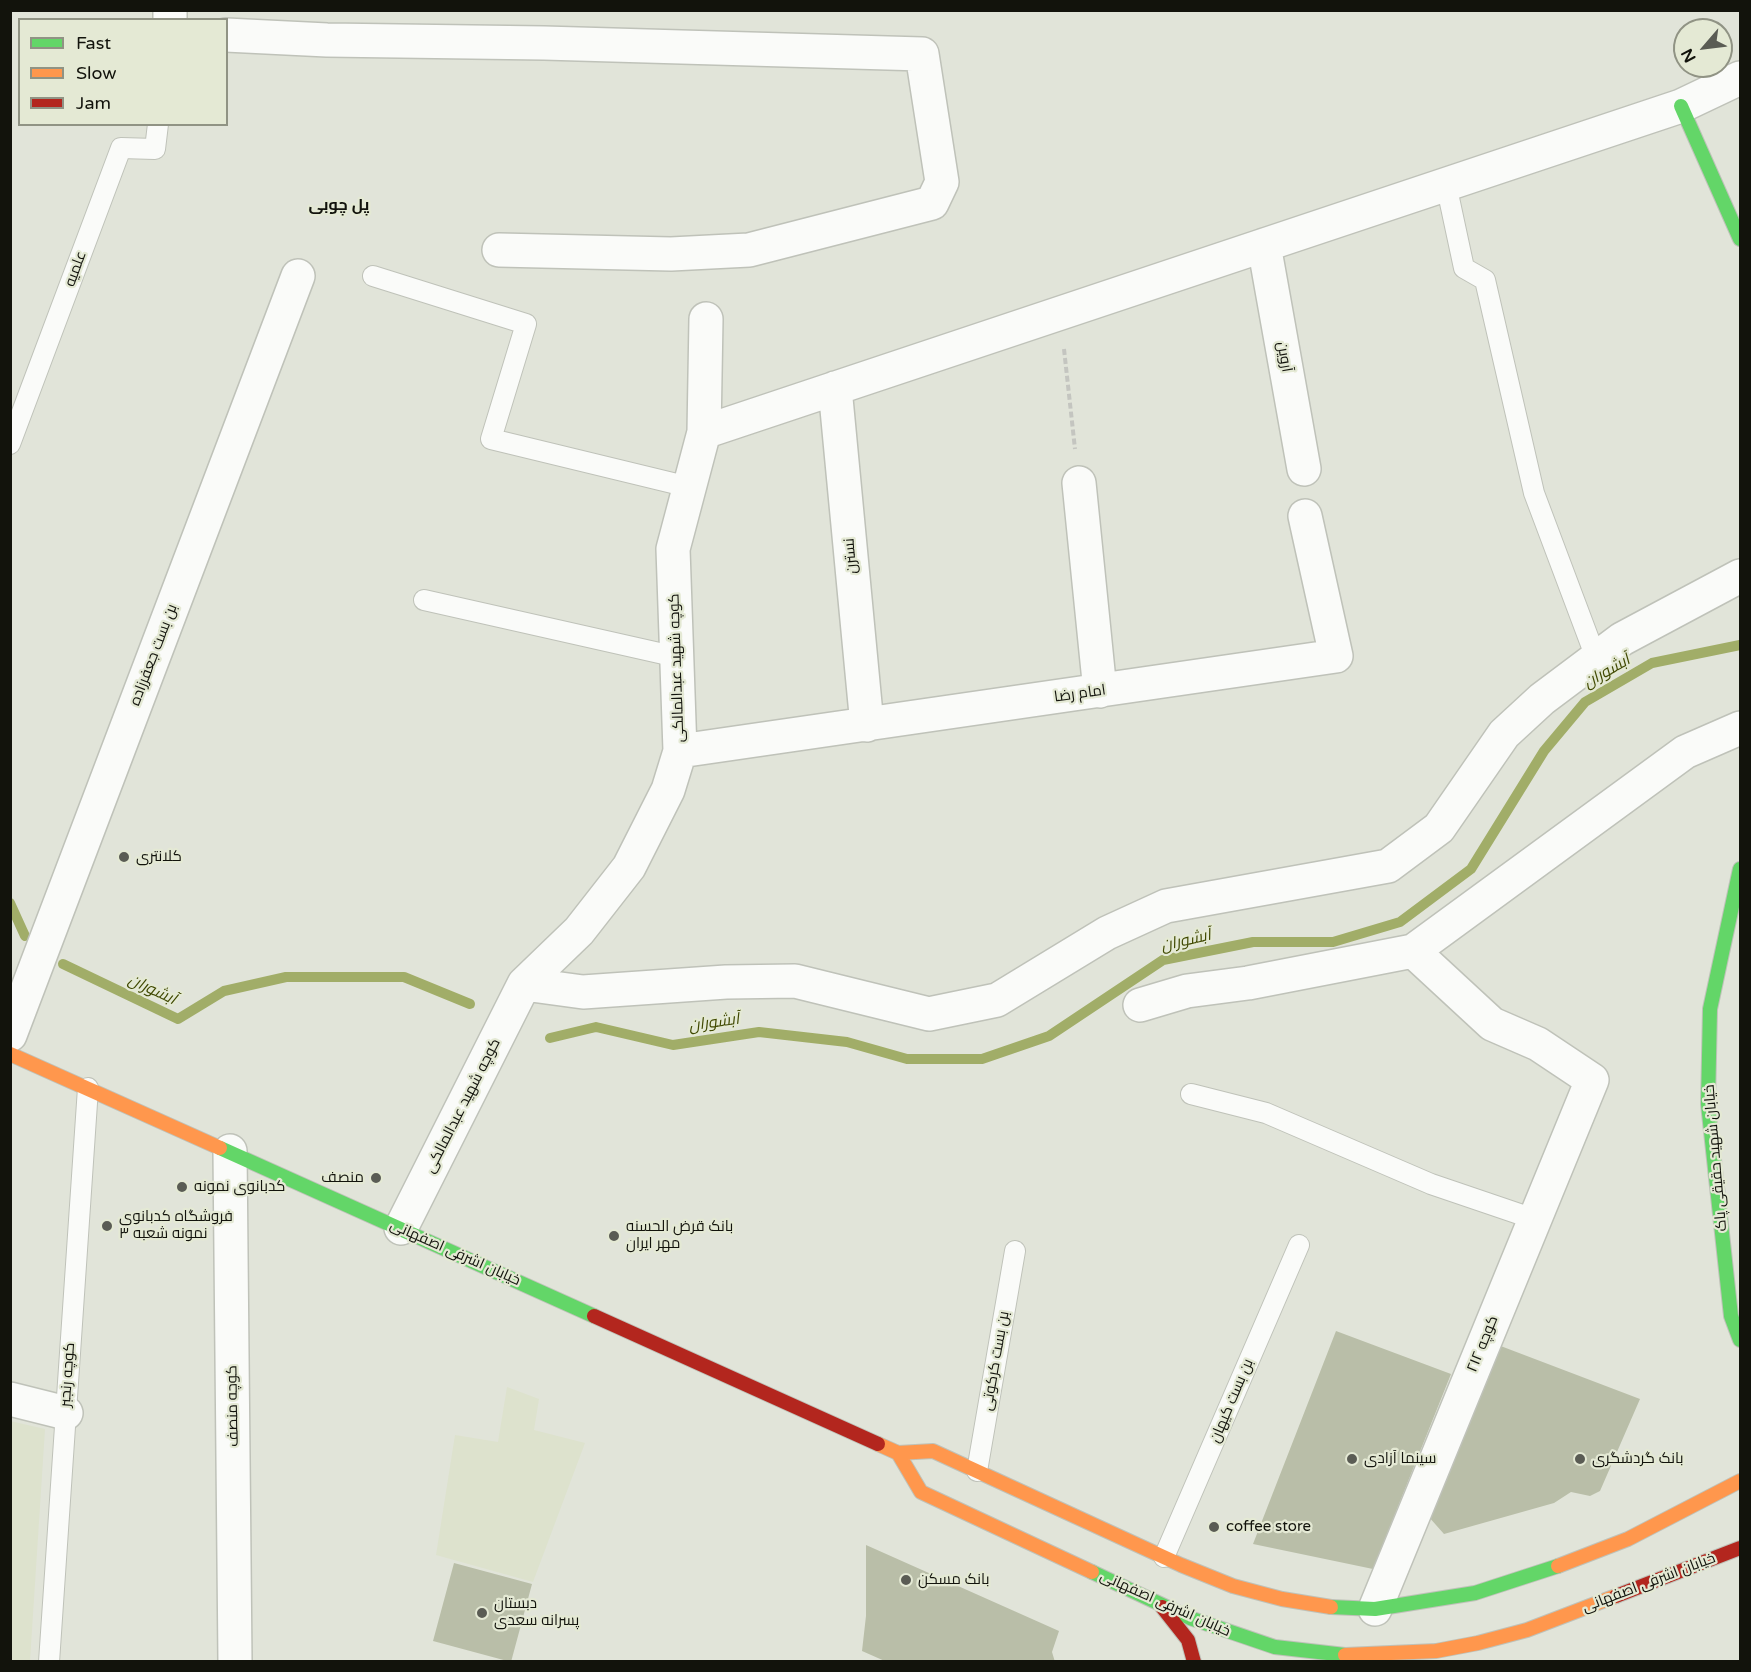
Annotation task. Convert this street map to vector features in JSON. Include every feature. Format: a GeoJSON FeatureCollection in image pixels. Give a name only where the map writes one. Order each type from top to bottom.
{"type":"FeatureCollection","features":[{"type":"Feature","properties":{"kind":"main road"},"geometry":{"type":"LineString","coordinates":[[1681,106],[1740,239]]}},
{"type":"Feature","properties":{"kind":"main road","name":"خیابان شهید حقیقی پاک"},"geometry":{"type":"LineString","coordinates":[[1740,869],[1710,1009],[1708,1104],[1731,1316],[1740,1340]]}},
{"type":"Feature","properties":{"kind":"main road","name":"خیابان اشرفی اصفهانی"},"geometry":{"type":"LineString","coordinates":[[10,1054],[898,1453],[933,1451],[1164,1557],[1233,1586],[1282,1599],[1321,1606],[1375,1609],[1475,1593],[1551,1569],[1628,1539],[1740,1481]]}},
{"type":"Feature","properties":{"kind":"main road","name":"خیابان اشرفی اصفهانی"},"geometry":{"type":"LineString","coordinates":[[898,1453],[921,1492],[1190,1618],[1275,1647],[1323,1658],[1386,1655],[1478,1644],[1527,1630],[1740,1548]]}},
{"type":"Feature","properties":{"kind":"main road"},"geometry":{"type":"LineString","coordinates":[[1159,1603],[1188,1640],[1194,1662]]}},
{"type":"Feature","properties":{"kind":"street"},"geometry":{"type":"LineString","coordinates":[[228,35],[327,40],[544,42],[922,54],[942,182],[932,203],[749,250],[671,254],[499,250]]}},
{"type":"Feature","properties":{"kind":"street"},"geometry":{"type":"LineString","coordinates":[[704,432],[1681,106],[1740,78]]}},
{"type":"Feature","properties":{"kind":"street","name":"آروین"},"geometry":{"type":"LineString","coordinates":[[1264,245],[1304,469]]}},
{"type":"Feature","properties":{"kind":"street","name":"بن بست جعفرزاده"},"geometry":{"type":"LineString","coordinates":[[10,1035],[298,276]]}},
{"type":"Feature","properties":{"kind":"street","name":"کوچه شهید عبدالمالکی"},"geometry":{"type":"LineString","coordinates":[[401,1228],[524,984],[579,931],[629,867],[668,790],[680,751],[673,549],[704,432],[706,319]]}},
{"type":"Feature","properties":{"kind":"street","name":"نسترن"},"geometry":{"type":"LineString","coordinates":[[835,388],[867,725]]}},
{"type":"Feature","properties":{"kind":"street"},"geometry":{"type":"LineString","coordinates":[[1079,483],[1100,691]]}},
{"type":"Feature","properties":{"kind":"street","name":"امام رضا"},"geometry":{"type":"LineString","coordinates":[[680,751],[1336,656],[1305,516]]}},
{"type":"Feature","properties":{"kind":"street"},"geometry":{"type":"LineString","coordinates":[[524,984],[583,992],[653,989],[726,982],[795,981],[929,1014],[997,1000],[1107,933],[1166,906],[1388,866],[1439,828],[1504,734],[1542,699],[1622,639],[1740,576]]}},
{"type":"Feature","properties":{"kind":"street"},"geometry":{"type":"LineString","coordinates":[[1140,1005],[1187,991],[1248,983],[1413,951],[1684,752],[1740,728]]}},
{"type":"Feature","properties":{"kind":"street","name":"کوچه ۲۱۲"},"geometry":{"type":"LineString","coordinates":[[1375,1609],[1592,1080],[1538,1044],[1492,1024],[1413,951]]}},
{"type":"Feature","properties":{"kind":"street","name":"کوچه منصف"},"geometry":{"type":"LineString","coordinates":[[230,1151],[235,1662]]}},
{"type":"Feature","properties":{"kind":"street"},"geometry":{"type":"LineString","coordinates":[[10,1399],[66,1413]]}},
{"type":"Feature","properties":{"kind":"lane","name":"علمیه"},"geometry":{"type":"LineString","coordinates":[[10,444],[121,148],[155,149],[158,126]]}},
{"type":"Feature","properties":{"kind":"lane"},"geometry":{"type":"LineString","coordinates":[[1446,184],[1464,268],[1485,280],[1534,494],[1596,658]]}},
{"type":"Feature","properties":{"kind":"lane"},"geometry":{"type":"LineString","coordinates":[[373,276],[526,324],[491,439],[689,487]]}},
{"type":"Feature","properties":{"kind":"lane"},"geometry":{"type":"LineString","coordinates":[[424,600],[677,657]]}},
{"type":"Feature","properties":{"kind":"lane","name":"کوچه رنجبر"},"geometry":{"type":"LineString","coordinates":[[49,1662],[88,1088]]}},
{"type":"Feature","properties":{"kind":"lane"},"geometry":{"type":"LineString","coordinates":[[1191,1094],[1266,1113],[1431,1184],[1534,1219]]}},
{"type":"Feature","properties":{"kind":"lane","name":"بن بست کیهان"},"geometry":{"type":"LineString","coordinates":[[1164,1557],[1299,1245]]}},
{"type":"Feature","properties":{"kind":"lane","name":"بن بست کرکوتی"},"geometry":{"type":"LineString","coordinates":[[977,1471],[1015,1251]]}},
{"type":"Feature","properties":{"kind":"path"},"geometry":{"type":"LineString","coordinates":[[1060,313],[1079,483]]}},
{"type":"Feature","properties":{"kind":"shaded area"},"geometry":{"type":"Polygon","coordinates":[[[507,1387],[539,1399],[534,1430],[585,1443],[533,1582],[436,1555],[455,1435],[498,1442],[507,1387]]]}},
{"type":"Feature","properties":{"kind":"shaded area"},"geometry":{"type":"Polygon","coordinates":[[[10,1421],[45,1429],[30,1661],[11,1661],[10,1421]]]}},
{"type":"Feature","properties":{"kind":"building","name":"سینما آزادی"},"geometry":{"type":"Polygon","coordinates":[[[1336,1331],[1451,1374],[1373,1569],[1253,1544],[1336,1331]]]}},
{"type":"Feature","properties":{"kind":"building"},"geometry":{"type":"Polygon","coordinates":[[[1498,1345],[1640,1399],[1600,1491],[1590,1496],[1571,1492],[1554,1503],[1444,1534],[1428,1516],[1498,1345]]]}},
{"type":"Feature","properties":{"kind":"building","name":"بانک مسکن"},"geometry":{"type":"Polygon","coordinates":[[[866,1545],[1059,1631],[1052,1652],[1055,1662],[887,1662],[862,1651],[866,1616],[866,1545]]]}},
{"type":"Feature","properties":{"kind":"building","name":"دبستان پسرانه سعدی"},"geometry":{"type":"Polygon","coordinates":[[[454,1563],[532,1584],[511,1662],[433,1641],[454,1563]]]}},
{"type":"Feature","properties":{"kind":"waterway","name":"آبشوران"},"geometry":{"type":"LineString","coordinates":[[550,1038],[596,1027],[673,1045],[759,1032],[847,1042],[907,1059],[982,1059],[1049,1036],[1163,960],[1253,942],[1333,942],[1400,922],[1471,869],[1544,751],[1585,702],[1652,663],[1740,645]]}},
{"type":"Feature","properties":{"kind":"waterway","name":"آبشوران"},"geometry":{"type":"LineString","coordinates":[[10,903],[25,936]]}},
{"type":"Feature","properties":{"kind":"waterway","name":"آبشوران"},"geometry":{"type":"LineString","coordinates":[[63,964],[178,1019],[224,991],[286,977],[404,977],[470,1004]]}},
{"type":"Feature","properties":{"kind":"traffic: fast"},"geometry":{"type":"LineString","coordinates":[[1681,106],[1740,239]]}},
{"type":"Feature","properties":{"kind":"traffic: fast"},"geometry":{"type":"LineString","coordinates":[[1740,869],[1710,1009],[1708,1104],[1731,1316],[1740,1340]]}},
{"type":"Feature","properties":{"kind":"traffic: fast"},"geometry":{"type":"LineString","coordinates":[[220,1148],[594,1316]]}},
{"type":"Feature","properties":{"kind":"traffic: fast"},"geometry":{"type":"LineString","coordinates":[[1331,1607],[1375,1609],[1475,1593],[1558,1566]]}},
{"type":"Feature","properties":{"kind":"traffic: fast"},"geometry":{"type":"LineString","coordinates":[[1092,1572],[1190,1618],[1275,1647],[1345,1655]]}},
{"type":"Feature","properties":{"kind":"traffic: slow"},"geometry":{"type":"LineString","coordinates":[[10,1054],[220,1148]]}},
{"type":"Feature","properties":{"kind":"traffic: slow"},"geometry":{"type":"LineString","coordinates":[[878,1444],[898,1453],[933,1451],[1181,1565],[1233,1586],[1282,1599],[1331,1607]]}},
{"type":"Feature","properties":{"kind":"traffic: slow"},"geometry":{"type":"LineString","coordinates":[[898,1453],[921,1492],[1092,1572]]}},
{"type":"Feature","properties":{"kind":"traffic: slow"},"geometry":{"type":"LineString","coordinates":[[1558,1566],[1628,1539],[1740,1481]]}},
{"type":"Feature","properties":{"kind":"traffic: slow"},"geometry":{"type":"LineString","coordinates":[[1345,1655],[1436,1651],[1478,1643],[1527,1630],[1616,1596]]}},
{"type":"Feature","properties":{"kind":"traffic: jam"},"geometry":{"type":"LineString","coordinates":[[594,1316],[878,1444]]}},
{"type":"Feature","properties":{"kind":"traffic: jam"},"geometry":{"type":"LineString","coordinates":[[1616,1596],[1740,1548]]}},
{"type":"Feature","properties":{"kind":"traffic: jam"},"geometry":{"type":"LineString","coordinates":[[1162,1607],[1188,1640],[1194,1662]]}},
{"type":"Feature","properties":{"kind":"place","name":"کلانتری"},"geometry":{"type":"Point","coordinates":[124,857]}},
{"type":"Feature","properties":{"kind":"place","name":"منصف"},"geometry":{"type":"Point","coordinates":[376,1178]}},
{"type":"Feature","properties":{"kind":"place","name":"کدبانوی نمونه"},"geometry":{"type":"Point","coordinates":[182,1187]}},
{"type":"Feature","properties":{"kind":"place","name":"فروشگاه کدبانوی نمونه شعبه ۳"},"geometry":{"type":"Point","coordinates":[107,1226]}},
{"type":"Feature","properties":{"kind":"place","name":"بانک قرض الحسنه مهر ایران"},"geometry":{"type":"Point","coordinates":[614,1236]}},
{"type":"Feature","properties":{"kind":"place","name":"سینما آزادی"},"geometry":{"type":"Point","coordinates":[1352,1459]}},
{"type":"Feature","properties":{"kind":"place","name":"بانک گردشگری"},"geometry":{"type":"Point","coordinates":[1580,1459]}},
{"type":"Feature","properties":{"kind":"place","name":"coffee store"},"geometry":{"type":"Point","coordinates":[1214,1527]}},
{"type":"Feature","properties":{"kind":"place","name":"بانک مسکن"},"geometry":{"type":"Point","coordinates":[906,1580]}},
{"type":"Feature","properties":{"kind":"place","name":"دبستان پسرانه سعدی"},"geometry":{"type":"Point","coordinates":[482,1613]}},
{"type":"Feature","properties":{"kind":"district","name":"پل چوبی"},"geometry":{"type":"Point","coordinates":[339,206]}}]}
